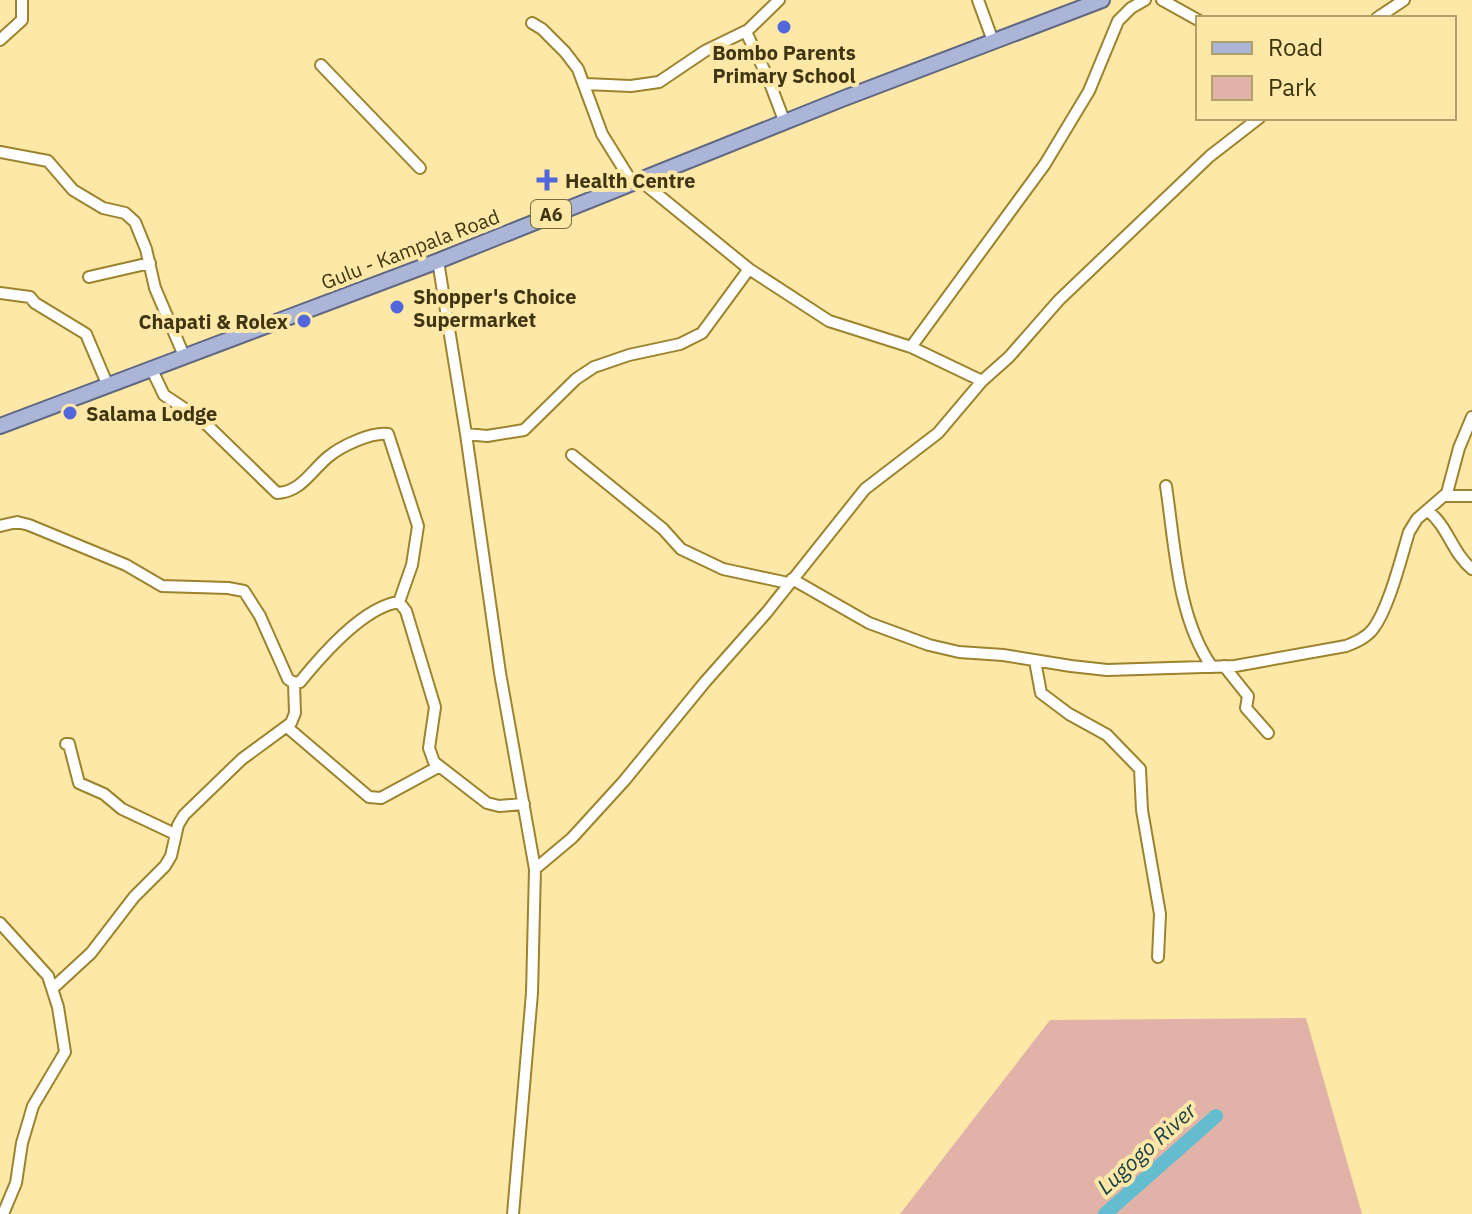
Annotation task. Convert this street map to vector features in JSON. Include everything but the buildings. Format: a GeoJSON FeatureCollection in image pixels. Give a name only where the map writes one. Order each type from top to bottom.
{"type":"FeatureCollection","features":[{"type":"Feature","properties":{"kind":"main road","name":"Gulu - Kampala Road"},"geometry":{"type":"LineString","coordinates":[[0,426],[438,261],[1102,0]]}},
{"type":"Feature","properties":{"kind":"street"},"geometry":{"type":"LineString","coordinates":[[0,40],[22,20],[22,0]]}},
{"type":"Feature","properties":{"kind":"street"},"geometry":{"type":"LineString","coordinates":[[585,84],[631,86],[659,82],[705,51],[746,31],[779,0]]}},
{"type":"Feature","properties":{"kind":"street"},"geometry":{"type":"LineString","coordinates":[[978,0],[993,41]]}},
{"type":"Feature","properties":{"kind":"street"},"geometry":{"type":"LineString","coordinates":[[911,347],[1053,153],[1089,91],[1118,21],[1145,0]]}},
{"type":"Feature","properties":{"kind":"street"},"geometry":{"type":"LineString","coordinates":[[1162,0],[1196,19]]}},
{"type":"Feature","properties":{"kind":"street"},"geometry":{"type":"LineString","coordinates":[[1380,16],[1404,0]]}},
{"type":"Feature","properties":{"kind":"street"},"geometry":{"type":"LineString","coordinates":[[532,23],[565,52],[585,84],[602,134],[637,182],[749,269],[829,321],[911,347],[982,381]]}},
{"type":"Feature","properties":{"kind":"street"},"geometry":{"type":"LineString","coordinates":[[746,31],[785,123]]}},
{"type":"Feature","properties":{"kind":"street"},"geometry":{"type":"LineString","coordinates":[[321,65],[420,168]]}},
{"type":"Feature","properties":{"kind":"street"},"geometry":{"type":"LineString","coordinates":[[535,869],[572,838],[624,781],[857,497],[938,433],[982,381],[1009,357],[1059,300],[1210,156],[1256,120]]}},
{"type":"Feature","properties":{"kind":"street"},"geometry":{"type":"LineString","coordinates":[[0,152],[48,161],[73,190],[103,208],[121,211],[131,217],[141,235],[155,288],[185,358]]}},
{"type":"Feature","properties":{"kind":"street"},"geometry":{"type":"LineString","coordinates":[[438,261],[500,673],[535,869],[532,993],[513,1214]]}},
{"type":"Feature","properties":{"kind":"street"},"geometry":{"type":"LineString","coordinates":[[89,277],[150,263]]}},
{"type":"Feature","properties":{"kind":"street"},"geometry":{"type":"LineString","coordinates":[[466,434],[487,436],[524,430],[576,379],[594,367],[629,355],[680,344],[702,333],[749,269]]}},
{"type":"Feature","properties":{"kind":"street"},"geometry":{"type":"LineString","coordinates":[[0,293],[30,297],[86,334],[108,386]]}},
{"type":"Feature","properties":{"kind":"street"},"geometry":{"type":"LineString","coordinates":[[152,370],[164,395],[203,421],[277,493],[300,485],[337,451],[377,434],[388,434],[418,526],[412,565],[399,602]]}},
{"type":"Feature","properties":{"kind":"street"},"geometry":{"type":"LineString","coordinates":[[572,455],[663,529],[681,549],[723,569],[790,581],[869,623],[929,645],[959,652],[1107,670],[1218,667],[1346,646],[1372,631],[1380,617],[1409,532],[1417,519],[1445,496],[1468,438],[1472,417]]}},
{"type":"Feature","properties":{"kind":"street"},"geometry":{"type":"LineString","coordinates":[[1166,486],[1179,574],[1188,614],[1202,652],[1248,696],[1246,708],[1268,733]]}},
{"type":"Feature","properties":{"kind":"street"},"geometry":{"type":"LineString","coordinates":[[1445,496],[1472,496]]}},
{"type":"Feature","properties":{"kind":"street"},"geometry":{"type":"LineString","coordinates":[[1428,511],[1436,517],[1472,569]]}},
{"type":"Feature","properties":{"kind":"street"},"geometry":{"type":"LineString","coordinates":[[0,526],[17,522],[29,525],[126,565],[162,586],[244,591],[260,616],[288,679],[294,683],[300,682],[342,637],[385,606],[399,602]]}},
{"type":"Feature","properties":{"kind":"street"},"geometry":{"type":"LineString","coordinates":[[399,602],[406,611],[435,707],[429,748],[438,767],[487,803],[499,806],[524,804]]}},
{"type":"Feature","properties":{"kind":"street"},"geometry":{"type":"LineString","coordinates":[[1035,661],[1041,693],[1069,714],[1107,735],[1140,769],[1142,810],[1160,914],[1158,957]]}},
{"type":"Feature","properties":{"kind":"street"},"geometry":{"type":"LineString","coordinates":[[53,988],[91,953],[134,897],[165,866],[184,815],[242,759],[287,727],[295,713],[294,683]]}},
{"type":"Feature","properties":{"kind":"street"},"geometry":{"type":"LineString","coordinates":[[287,727],[369,797],[381,798],[438,767]]}},
{"type":"Feature","properties":{"kind":"street"},"geometry":{"type":"LineString","coordinates":[[66,744],[69,744],[72,753],[79,783],[104,794],[122,809],[175,834]]}},
{"type":"Feature","properties":{"kind":"street"},"geometry":{"type":"LineString","coordinates":[[0,923],[41,966],[53,988],[65,1052],[33,1106],[22,1143],[16,1183],[3,1214]]}},
{"type":"Feature","properties":{"kind":"green space"},"geometry":{"type":"Polygon","coordinates":[[[1306,1018],[1362,1214],[900,1214],[1050,1020],[1306,1018]]]}},
{"type":"Feature","properties":{"kind":"waterway","name":"Lugogo River"},"geometry":{"type":"LineString","coordinates":[[1105,1214],[1216,1116]]}},
{"type":"Feature","properties":{"kind":"place","name":"Bombo Parents Primary School"},"geometry":{"type":"Point","coordinates":[784,27]}},
{"type":"Feature","properties":{"kind":"place","name":"Health Centre"},"geometry":{"type":"Point","coordinates":[547,180]}},
{"type":"Feature","properties":{"kind":"place","name":"Shopper's Choice Supermarket"},"geometry":{"type":"Point","coordinates":[397,307]}},
{"type":"Feature","properties":{"kind":"place","name":"Chapati & Rolex"},"geometry":{"type":"Point","coordinates":[304,321]}},
{"type":"Feature","properties":{"kind":"place","name":"Salama Lodge"},"geometry":{"type":"Point","coordinates":[70,413]}}]}
